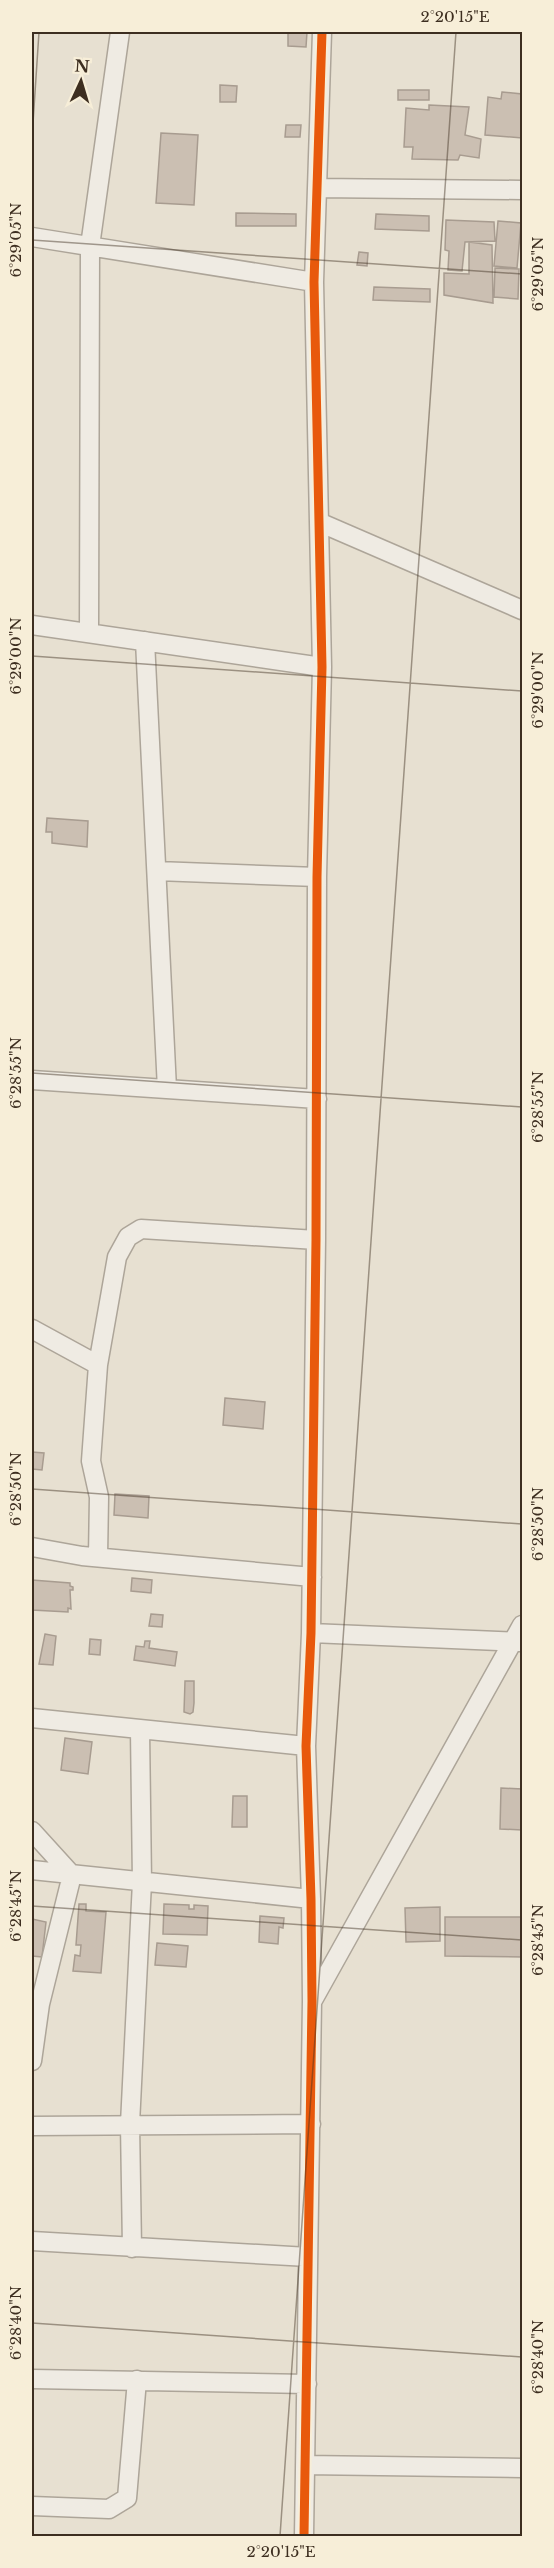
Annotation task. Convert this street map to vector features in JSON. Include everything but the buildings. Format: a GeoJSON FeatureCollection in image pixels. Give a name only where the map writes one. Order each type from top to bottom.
{"type":"FeatureCollection","features":[{"type":"Feature","properties":{"kind":"street"},"geometry":{"type":"LineString","coordinates":[[89,633],[90,246],[120,32]]}},
{"type":"Feature","properties":{"kind":"street"},"geometry":{"type":"LineString","coordinates":[[304,2536],[312,2001],[312,1899],[306,1746],[312,1577],[317,877],[322,667],[315,282],[322,32]]}},
{"type":"Feature","properties":{"kind":"street"},"geometry":{"type":"LineString","coordinates":[[318,188],[522,190]]}},
{"type":"Feature","properties":{"kind":"street"},"geometry":{"type":"LineString","coordinates":[[32,237],[315,282]]}},
{"type":"Feature","properties":{"kind":"street"},"geometry":{"type":"LineString","coordinates":[[321,523],[522,610]]}},
{"type":"Feature","properties":{"kind":"street"},"geometry":{"type":"LineString","coordinates":[[32,625],[322,667]]}},
{"type":"Feature","properties":{"kind":"street"},"geometry":{"type":"LineString","coordinates":[[145,641],[167,1089]]}},
{"type":"Feature","properties":{"kind":"street"},"geometry":{"type":"LineString","coordinates":[[157,871],[317,877]]}},
{"type":"Feature","properties":{"kind":"street"},"geometry":{"type":"LineString","coordinates":[[32,1080],[317,1099]]}},
{"type":"Feature","properties":{"kind":"street"},"geometry":{"type":"LineString","coordinates":[[98,1557],[99,1497],[91,1461],[98,1365],[117,1257],[128,1238],[141,1229],[316,1240]]}},
{"type":"Feature","properties":{"kind":"street"},"geometry":{"type":"LineString","coordinates":[[32,1329],[98,1365]]}},
{"type":"Feature","properties":{"kind":"street"},"geometry":{"type":"LineString","coordinates":[[32,1548],[98,1557],[312,1577]]}},
{"type":"Feature","properties":{"kind":"street"},"geometry":{"type":"LineString","coordinates":[[312,2001],[518,1642],[522,1624]]}},
{"type":"Feature","properties":{"kind":"street"},"geometry":{"type":"LineString","coordinates":[[311,1633],[518,1642]]}},
{"type":"Feature","properties":{"kind":"street"},"geometry":{"type":"LineString","coordinates":[[32,1718],[306,1746]]}},
{"type":"Feature","properties":{"kind":"street"},"geometry":{"type":"LineString","coordinates":[[132,2248],[130,2124],[142,1882],[140,1730]]}},
{"type":"Feature","properties":{"kind":"street"},"geometry":{"type":"LineString","coordinates":[[32,1831],[72,1875]]}},
{"type":"Feature","properties":{"kind":"street"},"geometry":{"type":"LineString","coordinates":[[32,1870],[312,1899]]}},
{"type":"Feature","properties":{"kind":"street"},"geometry":{"type":"LineString","coordinates":[[32,2061],[40,2004],[72,1875]]}},
{"type":"Feature","properties":{"kind":"street"},"geometry":{"type":"LineString","coordinates":[[32,2126],[311,2124]]}},
{"type":"Feature","properties":{"kind":"street"},"geometry":{"type":"LineString","coordinates":[[32,2241],[308,2257]]}},
{"type":"Feature","properties":{"kind":"street"},"geometry":{"type":"LineString","coordinates":[[32,2379],[307,2384]]}},
{"type":"Feature","properties":{"kind":"street"},"geometry":{"type":"LineString","coordinates":[[32,2506],[109,2509],[126,2498],[138,2380]]}},
{"type":"Feature","properties":{"kind":"street"},"geometry":{"type":"LineString","coordinates":[[305,2465],[522,2468]]}},
{"type":"Feature","properties":{"kind":"cycle path"},"geometry":{"type":"LineString","coordinates":[[304,2536],[312,2001],[306,1746],[311,1633],[316,1240],[317,877],[322,667],[314,282],[322,32]]}}]}
